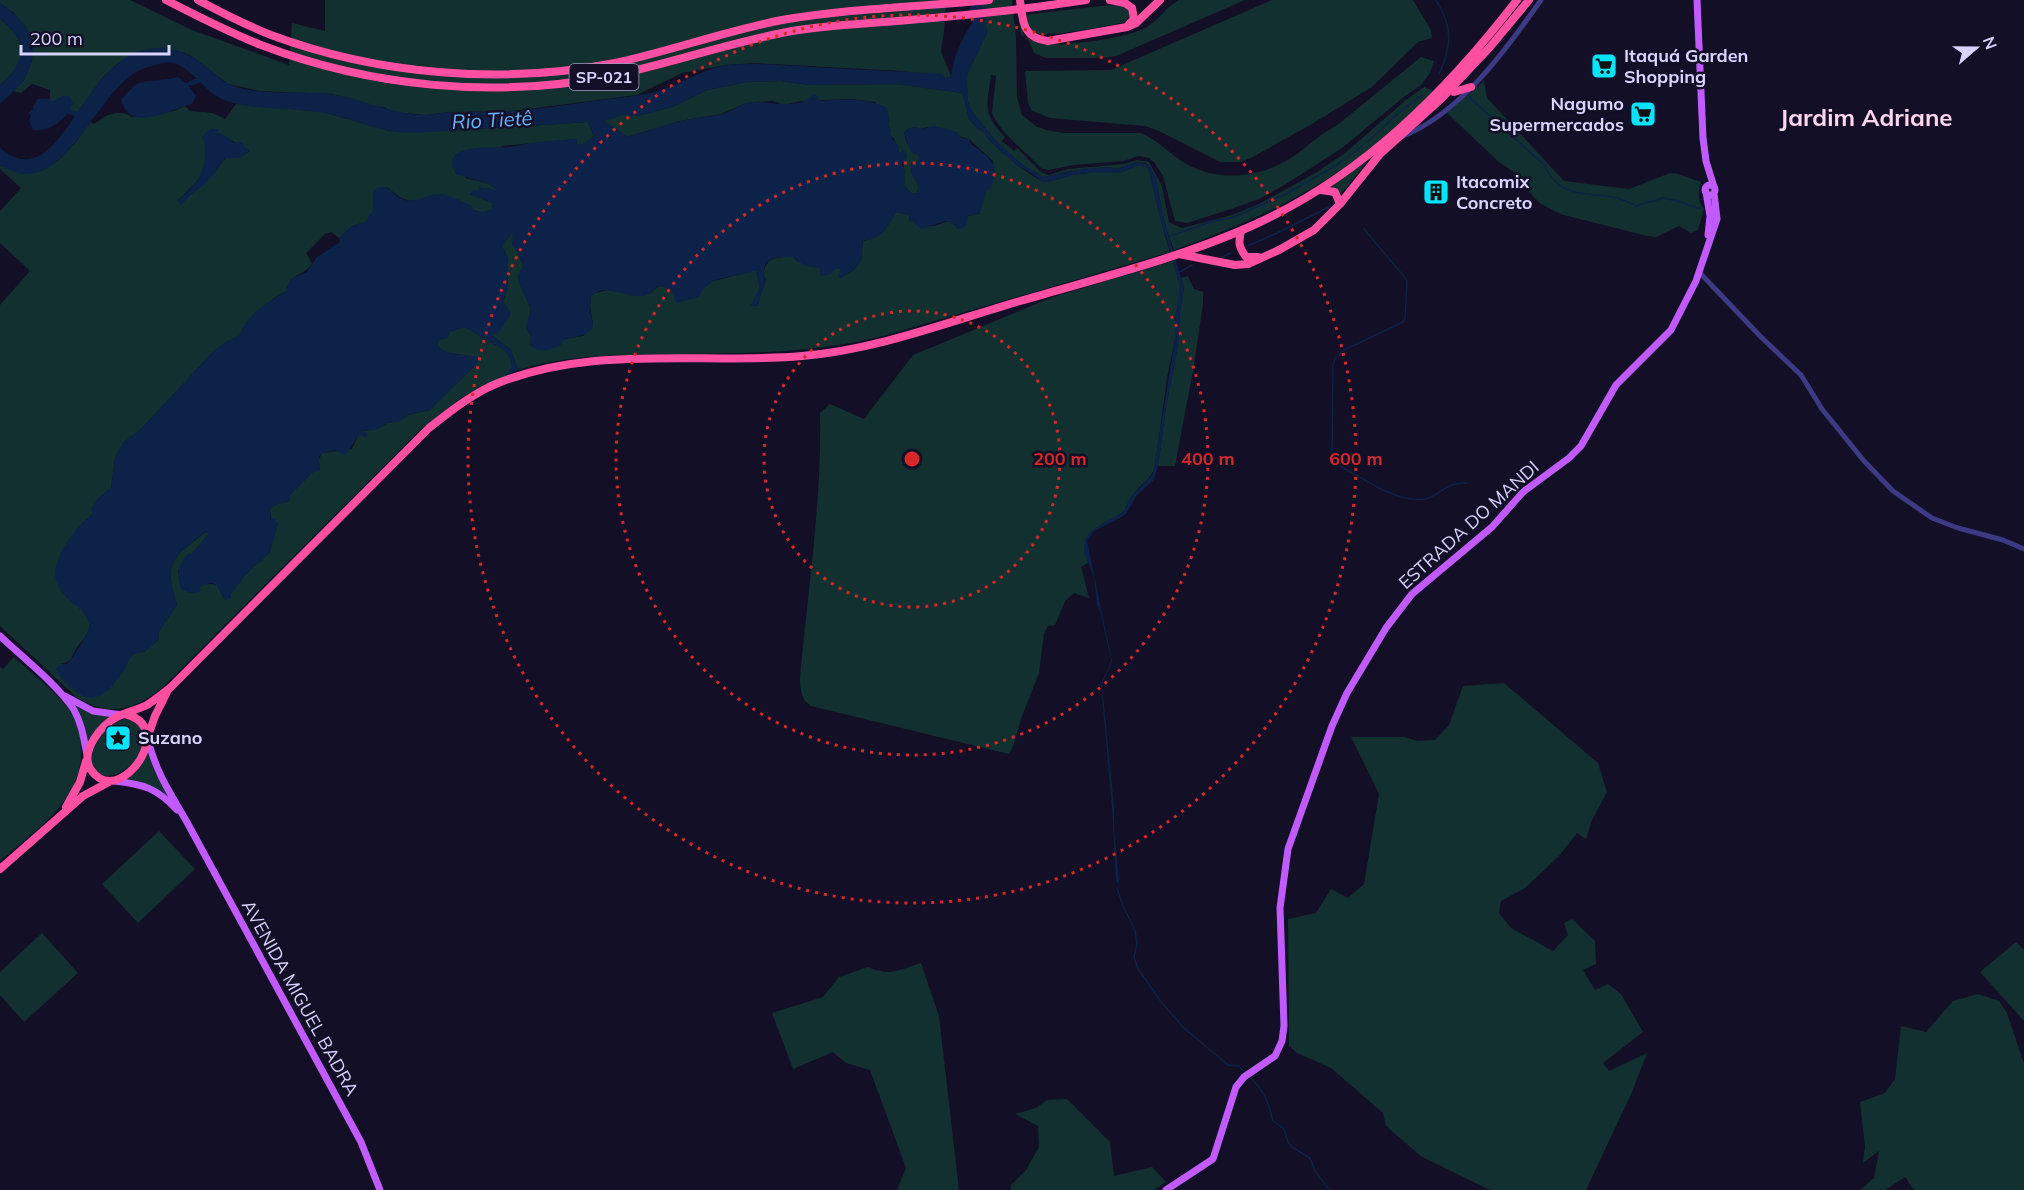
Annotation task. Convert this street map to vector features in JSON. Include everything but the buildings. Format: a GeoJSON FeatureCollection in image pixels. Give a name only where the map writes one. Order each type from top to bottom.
{"type":"FeatureCollection","features":[{"type":"Feature","properties":{"kind":"highway","name":"SP-021"},"geometry":{"type":"LineString","coordinates":[[166,0],[216,26],[263,46],[346,71],[410,82],[475,87],[528,86],[589,79],[637,70],[774,35],[820,27],[960,16],[1086,0]]}},
{"type":"Feature","properties":{"kind":"highway","name":"SP-021"},"geometry":{"type":"LineString","coordinates":[[198,0],[272,35],[324,52],[410,68],[497,75],[555,73],[616,63],[734,31],[802,17],[989,0]]}},
{"type":"Feature","properties":{"kind":"highway"},"geometry":{"type":"LineString","coordinates":[[1020,0],[1026,29],[1036,39],[1048,40],[1127,27],[1136,23],[1160,0]]}},
{"type":"Feature","properties":{"kind":"highway"},"geometry":{"type":"LineString","coordinates":[[1110,0],[1129,4],[1134,12],[1132,22],[1118,28]]}},
{"type":"Feature","properties":{"kind":"highway"},"geometry":{"type":"LineString","coordinates":[[60,816],[80,782],[87,757],[100,731],[108,723],[146,705],[170,688],[429,428],[461,403],[499,383],[564,364],[598,361],[787,357],[848,350],[1174,255],[1240,231],[1320,190],[1342,176],[1389,139],[1454,74],[1516,0]]}},
{"type":"Feature","properties":{"kind":"highway"},"geometry":{"type":"LineString","coordinates":[[1174,255],[1236,265],[1248,264],[1314,230],[1340,204],[1380,154],[1451,89],[1490,47],[1528,0]]}},
{"type":"Feature","properties":{"kind":"highway"},"geometry":{"type":"LineString","coordinates":[[1454,74],[1450,84],[1451,89],[1457,93],[1471,87]]}},
{"type":"Feature","properties":{"kind":"highway"},"geometry":{"type":"LineString","coordinates":[[1320,190],[1335,192],[1340,204]]}},
{"type":"Feature","properties":{"kind":"highway"},"geometry":{"type":"LineString","coordinates":[[1240,231],[1239,247],[1246,257],[1265,256]]}},
{"type":"Feature","properties":{"kind":"highway"},"geometry":{"type":"LineString","coordinates":[[0,869],[83,796],[123,776],[131,769],[144,752],[159,706],[170,688]]}},
{"type":"Feature","properties":{"kind":"highway"},"geometry":{"type":"LineString","coordinates":[[123,714],[142,722],[148,739]]}},
{"type":"Feature","properties":{"kind":"highway"},"geometry":{"type":"LineString","coordinates":[[87,757],[88,766],[96,776],[102,780],[112,781]]}},
{"type":"Feature","properties":{"kind":"main road","name":"ESTRADA DO MANDI"},"geometry":{"type":"LineString","coordinates":[[1697,0],[1706,190],[1710,222],[1706,252]]}},
{"type":"Feature","properties":{"kind":"main road","name":"ESTRADA DO MANDI"},"geometry":{"type":"LineString","coordinates":[[1166,1190],[1213,1159],[1236,1087],[1244,1077],[1268,1062],[1279,1049],[1284,1026],[1280,908],[1288,849],[1332,726],[1347,693],[1386,628],[1412,594],[1492,527],[1523,492],[1562,464],[1581,446],[1616,385],[1671,330],[1687,302],[1717,219],[1714,190],[1706,161]]}},
{"type":"Feature","properties":{"kind":"main road"},"geometry":{"type":"LineString","coordinates":[[1706,190],[1708,185],[1714,190]]}},
{"type":"Feature","properties":{"kind":"main road"},"geometry":{"type":"LineString","coordinates":[[0,636],[60,693],[73,709],[79,720],[87,757]]}},
{"type":"Feature","properties":{"kind":"main road"},"geometry":{"type":"LineString","coordinates":[[60,693],[85,708],[123,714]]}},
{"type":"Feature","properties":{"kind":"main road"},"geometry":{"type":"LineString","coordinates":[[148,739],[159,774],[188,824]]}},
{"type":"Feature","properties":{"kind":"main road"},"geometry":{"type":"LineString","coordinates":[[112,781],[135,783],[154,790],[170,802],[188,824]]}},
{"type":"Feature","properties":{"kind":"main road","name":"AVENIDA MIGUEL BADRA"},"geometry":{"type":"LineString","coordinates":[[188,824],[361,1142],[380,1190]]}},
{"type":"Feature","properties":{"kind":"street"},"geometry":{"type":"LineString","coordinates":[[1400,137],[1410,134],[1443,112],[1471,87],[1502,54],[1541,0]]}},
{"type":"Feature","properties":{"kind":"street"},"geometry":{"type":"LineString","coordinates":[[1699,273],[1801,375],[1822,409],[1864,461],[1893,491],[1932,518],[1958,528],[2003,540],[2024,549]]}},
{"type":"Feature","properties":{"kind":"green space"},"geometry":{"type":"Polygon","coordinates":[[[0,0],[130,0],[192,30],[289,65],[292,23],[325,31],[325,0],[946,0],[941,51],[951,76],[945,79],[901,71],[755,63],[726,65],[682,73],[637,95],[512,111],[449,112],[425,115],[393,112],[384,107],[332,94],[259,91],[228,84],[184,52],[131,56],[117,64],[103,77],[76,114],[70,112],[61,98],[50,101],[50,90],[32,84],[21,93],[13,91],[24,80],[32,61],[14,13],[0,3],[0,0]]]}},
{"type":"Feature","properties":{"kind":"green space"},"geometry":{"type":"Polygon","coordinates":[[[983,0],[1012,0],[1016,38],[1017,97],[1022,115],[1037,127],[1063,133],[1141,133],[1190,166],[1229,176],[1267,170],[1297,154],[1336,126],[1421,57],[1434,61],[1430,73],[1421,85],[1342,148],[1259,199],[1187,223],[1175,221],[1163,176],[1149,158],[1139,156],[1123,161],[1074,165],[1048,170],[1041,168],[1007,135],[992,113],[996,76],[991,75],[989,115],[1005,137],[1002,141],[1014,151],[1017,148],[1041,172],[1049,175],[1068,169],[1124,164],[1137,160],[1149,162],[1162,186],[1169,222],[1182,228],[1232,215],[1259,204],[1317,172],[1345,153],[1424,87],[1433,91],[1375,145],[1314,187],[1248,221],[1174,250],[1166,228],[1155,176],[1146,163],[1137,162],[1118,169],[1108,167],[1043,177],[1021,164],[993,138],[971,110],[968,102],[966,75],[987,33],[982,8],[983,0]]]}},
{"type":"Feature","properties":{"kind":"green space"},"geometry":{"type":"Polygon","coordinates":[[[1015,0],[1024,37],[1055,44],[1098,40],[1139,31],[1151,24],[1179,0],[1245,0],[1116,56],[1046,58],[1034,53],[1029,41],[1021,35],[1015,0]]]}},
{"type":"Feature","properties":{"kind":"green space"},"geometry":{"type":"Polygon","coordinates":[[[1272,0],[1413,0],[1431,30],[1432,38],[1418,42],[1372,87],[1310,125],[1240,162],[1220,162],[1145,126],[1050,118],[1032,111],[1028,103],[1025,71],[1111,70],[1272,0]]]}},
{"type":"Feature","properties":{"kind":"green space"},"geometry":{"type":"Polygon","coordinates":[[[1122,5],[1130,10],[1126,21],[1064,33],[1034,32],[1023,15],[1101,6],[1122,5]]]}},
{"type":"Feature","properties":{"kind":"green space"},"geometry":{"type":"Polygon","coordinates":[[[0,19],[16,35],[21,51],[16,68],[0,85],[0,19]]]}},
{"type":"Feature","properties":{"kind":"green space"},"geometry":{"type":"Polygon","coordinates":[[[780,81],[809,85],[896,84],[963,93],[969,119],[1018,166],[1041,181],[1048,182],[1089,173],[1119,173],[1139,165],[1148,168],[1170,252],[887,335],[833,346],[780,351],[595,356],[556,361],[518,370],[511,350],[493,336],[493,333],[511,313],[503,302],[508,284],[508,258],[502,246],[511,234],[513,234],[523,266],[518,277],[519,282],[531,309],[526,328],[531,336],[530,345],[540,350],[564,339],[583,336],[593,325],[590,306],[591,296],[595,293],[608,290],[649,294],[659,286],[668,288],[674,295],[700,295],[710,282],[756,270],[760,288],[753,302],[759,306],[758,301],[766,280],[763,274],[767,264],[773,259],[793,257],[797,261],[820,268],[821,276],[835,269],[841,269],[840,278],[854,270],[861,260],[863,241],[880,235],[896,212],[910,215],[909,220],[931,226],[948,222],[957,226],[968,216],[979,214],[993,161],[969,139],[927,127],[910,128],[904,133],[907,143],[919,156],[919,162],[911,164],[912,175],[919,186],[917,193],[913,194],[904,186],[902,153],[899,152],[890,135],[888,123],[875,102],[851,99],[801,101],[784,105],[773,101],[753,102],[721,114],[680,121],[627,137],[604,121],[624,114],[637,116],[672,107],[707,90],[746,82],[780,81]]]}},
{"type":"Feature","properties":{"kind":"green space"},"geometry":{"type":"Polygon","coordinates":[[[1484,81],[1487,98],[1564,181],[1629,189],[1670,173],[1701,182],[1699,196],[1704,209],[1698,230],[1691,233],[1679,226],[1656,237],[1647,236],[1560,214],[1541,204],[1515,173],[1499,162],[1447,113],[1484,81]]]}},
{"type":"Feature","properties":{"kind":"green space"},"geometry":{"type":"Polygon","coordinates":[[[236,104],[323,112],[389,131],[464,130],[588,122],[594,137],[582,145],[577,144],[577,139],[502,146],[465,178],[487,183],[497,189],[495,191],[482,189],[470,194],[492,203],[493,210],[487,212],[476,211],[447,196],[408,200],[387,187],[365,222],[352,226],[339,238],[332,232],[325,234],[306,253],[312,264],[309,268],[294,278],[286,291],[274,298],[239,336],[213,352],[141,429],[123,443],[115,458],[111,488],[97,500],[94,513],[83,523],[61,591],[84,613],[89,628],[69,661],[60,664],[124,670],[126,662],[134,653],[144,652],[159,639],[158,633],[177,604],[171,578],[174,561],[186,547],[207,531],[209,534],[178,570],[181,588],[204,584],[217,585],[225,600],[245,575],[270,552],[273,539],[270,509],[277,504],[290,501],[289,496],[313,472],[322,453],[352,449],[358,436],[366,437],[364,431],[400,421],[407,415],[430,410],[470,357],[445,352],[437,345],[439,340],[448,337],[450,332],[467,328],[507,352],[511,361],[512,368],[505,376],[461,398],[421,429],[161,689],[140,702],[119,709],[97,707],[75,696],[0,626],[0,305],[30,271],[0,243],[0,211],[21,188],[0,169],[0,166],[24,174],[58,161],[76,142],[90,122],[94,124],[112,114],[122,113],[132,117],[174,111],[185,106],[190,111],[212,113],[225,119],[236,104]],[[219,133],[205,143],[206,154],[203,170],[191,188],[177,201],[202,186],[226,158],[239,158],[250,151],[219,133]]]}},
{"type":"Feature","properties":{"kind":"green space"},"geometry":{"type":"Polygon","coordinates":[[[1370,158],[1341,194],[1330,187],[1370,158]]]}},
{"type":"Feature","properties":{"kind":"green space"},"geometry":{"type":"Polygon","coordinates":[[[1173,261],[1180,286],[1175,339],[1167,378],[1155,467],[1151,475],[1132,496],[1125,511],[1088,535],[1085,551],[1088,563],[1081,567],[1089,598],[1074,593],[1065,601],[1055,625],[1048,626],[1044,634],[1039,673],[1009,754],[808,704],[802,694],[800,677],[817,512],[820,413],[830,404],[864,419],[913,355],[1053,297],[1173,261]]]}},
{"type":"Feature","properties":{"kind":"green space"},"geometry":{"type":"Polygon","coordinates":[[[1188,276],[1194,289],[1203,292],[1193,371],[1175,466],[1158,466],[1178,345],[1184,288],[1181,278],[1188,276]]]}},
{"type":"Feature","properties":{"kind":"green space"},"geometry":{"type":"Polygon","coordinates":[[[14,657],[70,710],[78,726],[81,750],[74,785],[65,800],[41,826],[0,861],[0,667],[3,669],[14,657]]]}},
{"type":"Feature","properties":{"kind":"green space"},"geometry":{"type":"Polygon","coordinates":[[[1504,683],[1598,763],[1607,792],[1592,820],[1586,839],[1577,833],[1559,856],[1525,888],[1501,901],[1499,913],[1511,928],[1553,951],[1568,935],[1564,923],[1572,919],[1595,941],[1596,964],[1583,970],[1595,990],[1608,984],[1621,994],[1643,1032],[1603,1063],[1609,1071],[1647,1053],[1632,1092],[1586,1190],[1490,1190],[1422,1157],[1386,1126],[1383,1113],[1331,1068],[1297,1053],[1289,1046],[1288,919],[1316,913],[1331,889],[1348,898],[1364,884],[1379,794],[1351,737],[1405,737],[1417,741],[1435,740],[1449,725],[1463,686],[1504,683]]]}},
{"type":"Feature","properties":{"kind":"green space"},"geometry":{"type":"Polygon","coordinates":[[[74,706],[111,717],[100,725],[87,744],[74,706]]]}},
{"type":"Feature","properties":{"kind":"green space"},"geometry":{"type":"Polygon","coordinates":[[[128,719],[140,728],[144,739],[140,752],[121,772],[110,776],[99,774],[92,763],[94,748],[102,734],[114,724],[128,719]]]}},
{"type":"Feature","properties":{"kind":"green space"},"geometry":{"type":"Polygon","coordinates":[[[148,751],[154,771],[170,799],[149,785],[125,780],[148,751]]]}},
{"type":"Feature","properties":{"kind":"green space"},"geometry":{"type":"Polygon","coordinates":[[[159,831],[195,869],[138,923],[102,884],[159,831]]]}},
{"type":"Feature","properties":{"kind":"green space"},"geometry":{"type":"Polygon","coordinates":[[[42,933],[78,973],[24,1022],[0,995],[0,972],[42,933]]]}},
{"type":"Feature","properties":{"kind":"green space"},"geometry":{"type":"Polygon","coordinates":[[[2016,942],[2024,950],[2024,1021],[1980,972],[2016,942]]]}},
{"type":"Feature","properties":{"kind":"green space"},"geometry":{"type":"Polygon","coordinates":[[[921,963],[939,1016],[959,1190],[897,1190],[906,1168],[870,1070],[846,1063],[833,1052],[793,1069],[772,1013],[823,997],[839,977],[868,967],[889,972],[921,963]]]}},
{"type":"Feature","properties":{"kind":"green space"},"geometry":{"type":"Polygon","coordinates":[[[1978,994],[1999,1001],[2007,1013],[2024,1064],[2024,1190],[1914,1190],[1905,1177],[1885,1190],[1860,1190],[1874,1178],[1879,1151],[1863,1163],[1865,1147],[1860,1102],[1885,1093],[1895,1079],[1901,1026],[1926,1032],[1953,1001],[1978,994]]]}},
{"type":"Feature","properties":{"kind":"green space"},"geometry":{"type":"Polygon","coordinates":[[[1067,1099],[1110,1142],[1114,1176],[1152,1167],[1166,1182],[1154,1190],[1010,1190],[1011,1185],[1026,1170],[1039,1147],[1038,1126],[1015,1114],[1036,1108],[1047,1100],[1067,1099]]]}},
{"type":"Feature","properties":{"kind":"water","name":"Rio Tietê"},"geometry":{"type":"Polygon","coordinates":[[[972,0],[983,0],[982,8],[987,33],[967,76],[968,102],[971,110],[993,138],[1021,164],[1043,177],[1083,169],[1108,167],[1118,169],[1137,162],[1150,165],[1155,176],[1166,227],[1184,288],[1178,345],[1158,466],[1153,481],[1137,495],[1125,515],[1093,532],[1087,541],[1112,661],[1102,685],[1119,883],[1116,882],[1101,685],[1111,660],[1097,605],[1094,577],[1084,552],[1085,539],[1091,531],[1123,512],[1130,498],[1153,474],[1175,339],[1180,286],[1148,168],[1139,165],[1119,173],[1089,173],[1048,182],[1041,181],[1018,166],[977,128],[969,119],[962,93],[896,84],[809,85],[780,81],[746,82],[707,90],[672,107],[637,116],[623,115],[605,121],[627,137],[681,121],[722,114],[753,102],[793,104],[808,99],[814,94],[820,101],[863,100],[887,108],[890,135],[899,147],[899,152],[902,152],[902,149],[907,154],[906,162],[902,164],[905,170],[904,186],[913,194],[917,193],[919,186],[912,175],[911,164],[918,162],[919,156],[911,152],[904,133],[914,127],[922,129],[934,126],[957,132],[962,138],[969,139],[970,143],[991,161],[994,166],[994,179],[991,188],[987,190],[979,214],[968,216],[967,224],[962,229],[957,229],[953,223],[946,221],[922,229],[909,220],[910,215],[896,212],[880,235],[863,241],[861,260],[854,270],[840,278],[838,277],[841,269],[835,269],[831,274],[821,276],[820,268],[805,266],[793,257],[782,257],[771,259],[765,264],[763,274],[765,282],[759,306],[750,306],[760,288],[756,270],[716,280],[704,289],[699,297],[677,303],[671,291],[663,286],[643,296],[603,290],[591,296],[590,309],[593,325],[590,331],[565,339],[560,346],[544,350],[537,350],[530,345],[531,336],[526,328],[531,309],[519,282],[518,277],[523,266],[518,252],[512,245],[513,234],[511,234],[502,246],[508,258],[508,284],[503,302],[511,313],[498,333],[493,336],[511,350],[518,370],[505,376],[512,368],[511,362],[500,347],[464,327],[450,332],[448,337],[439,340],[437,345],[447,352],[479,358],[477,364],[430,410],[407,415],[400,421],[364,431],[368,434],[366,438],[360,435],[345,455],[335,450],[322,453],[319,457],[320,471],[313,472],[289,496],[290,501],[277,504],[270,509],[270,518],[275,519],[278,524],[270,552],[245,575],[231,594],[231,598],[225,600],[217,585],[211,583],[199,587],[201,591],[195,593],[181,588],[178,574],[180,565],[209,534],[206,531],[186,547],[174,561],[171,578],[177,604],[158,633],[159,639],[146,650],[132,656],[109,689],[92,698],[85,697],[71,688],[60,676],[56,669],[70,661],[89,628],[84,613],[62,592],[57,583],[55,571],[59,557],[72,534],[93,514],[91,509],[97,500],[111,488],[115,458],[123,443],[141,429],[213,352],[239,336],[252,315],[286,291],[290,279],[307,272],[317,257],[340,242],[339,238],[352,226],[365,222],[373,212],[373,193],[377,188],[385,187],[410,201],[444,194],[472,206],[474,211],[483,212],[493,209],[492,203],[470,194],[473,190],[478,190],[479,186],[495,191],[497,189],[487,183],[456,174],[452,164],[454,156],[470,149],[512,147],[528,143],[577,139],[577,144],[581,145],[594,136],[588,122],[413,133],[391,131],[325,113],[233,103],[214,95],[186,69],[171,62],[142,69],[122,82],[71,148],[42,171],[23,174],[0,166],[0,148],[20,159],[39,156],[54,144],[97,85],[114,67],[134,54],[158,48],[183,52],[228,84],[239,88],[265,92],[329,94],[411,114],[489,112],[542,108],[651,93],[708,70],[739,64],[942,74],[945,78],[951,76],[959,48],[973,22],[970,10],[972,0]]]}},
{"type":"Feature","properties":{"kind":"water"},"geometry":{"type":"Polygon","coordinates":[[[0,3],[23,23],[32,39],[33,48],[25,78],[0,104],[0,85],[16,68],[21,51],[16,35],[0,19],[0,3]]]}},
{"type":"Feature","properties":{"kind":"water"},"geometry":{"type":"Polygon","coordinates":[[[178,77],[186,83],[191,83],[189,87],[196,96],[192,104],[141,118],[132,116],[125,110],[121,99],[136,84],[178,77]]]}},
{"type":"Feature","properties":{"kind":"water"},"geometry":{"type":"Polygon","coordinates":[[[63,96],[69,96],[73,103],[63,119],[52,127],[33,130],[29,120],[31,115],[28,113],[38,99],[51,99],[52,102],[63,96]]]}},
{"type":"Feature","properties":{"kind":"water"},"geometry":{"type":"Polygon","coordinates":[[[212,129],[218,129],[219,133],[234,143],[242,142],[244,147],[250,151],[239,158],[226,158],[210,178],[181,205],[177,201],[193,187],[202,171],[206,149],[202,138],[212,129]]]}},
{"type":"Feature","properties":{"kind":"waterway"},"geometry":{"type":"LineString","coordinates":[[1436,0],[1442,10],[1449,37],[1439,74]]}},
{"type":"Feature","properties":{"kind":"waterway"},"geometry":{"type":"LineString","coordinates":[[191,83],[204,79]]}},
{"type":"Feature","properties":{"kind":"waterway"},"geometry":{"type":"LineString","coordinates":[[1170,236],[1214,221],[1234,217],[1288,193],[1335,166],[1422,95]]}},
{"type":"Feature","properties":{"kind":"waterway"},"geometry":{"type":"LineString","coordinates":[[1469,97],[1544,165],[1562,187],[1573,192],[1609,196],[1636,206],[1663,198],[1700,209]]}},
{"type":"Feature","properties":{"kind":"waterway"},"geometry":{"type":"LineString","coordinates":[[70,112],[82,116]]}},
{"type":"Feature","properties":{"kind":"waterway"},"geometry":{"type":"LineString","coordinates":[[1247,246],[1331,206]]}},
{"type":"Feature","properties":{"kind":"waterway"},"geometry":{"type":"LineString","coordinates":[[1364,229],[1407,280],[1405,319],[1344,350],[1335,358],[1332,458],[1335,464],[1378,488],[1416,500],[1431,497],[1454,484],[1467,483]]}},
{"type":"Feature","properties":{"kind":"waterway"},"geometry":{"type":"LineString","coordinates":[[1222,257],[1231,253]]}},
{"type":"Feature","properties":{"kind":"waterway"},"geometry":{"type":"LineString","coordinates":[[1180,272],[1192,265]]}},
{"type":"Feature","properties":{"kind":"waterway"},"geometry":{"type":"LineString","coordinates":[[1117,888],[1135,930],[1137,944],[1134,957],[1138,969],[1162,1003],[1184,1028],[1228,1065],[1239,1066],[1243,1071]]}},
{"type":"Feature","properties":{"kind":"waterway"},"geometry":{"type":"LineString","coordinates":[[1251,1078],[1260,1088],[1273,1121],[1284,1129],[1292,1147],[1310,1158],[1315,1171],[1329,1190]]}},
{"type":"Feature","properties":{"kind":"place","name":"Itaquá Garden Shopping"},"geometry":{"type":"Point","coordinates":[1604,66]}},
{"type":"Feature","properties":{"kind":"place","name":"Nagumo Supermercados"},"geometry":{"type":"Point","coordinates":[1643,114]}},
{"type":"Feature","properties":{"kind":"place","name":"Itacomix Concreto"},"geometry":{"type":"Point","coordinates":[1436,192]}},
{"type":"Feature","properties":{"kind":"place","name":"Suzano"},"geometry":{"type":"Point","coordinates":[118,738]}},
{"type":"Feature","properties":{"kind":"district","name":"Jardim Adriane"},"geometry":{"type":"Point","coordinates":[1866,118]}}]}
